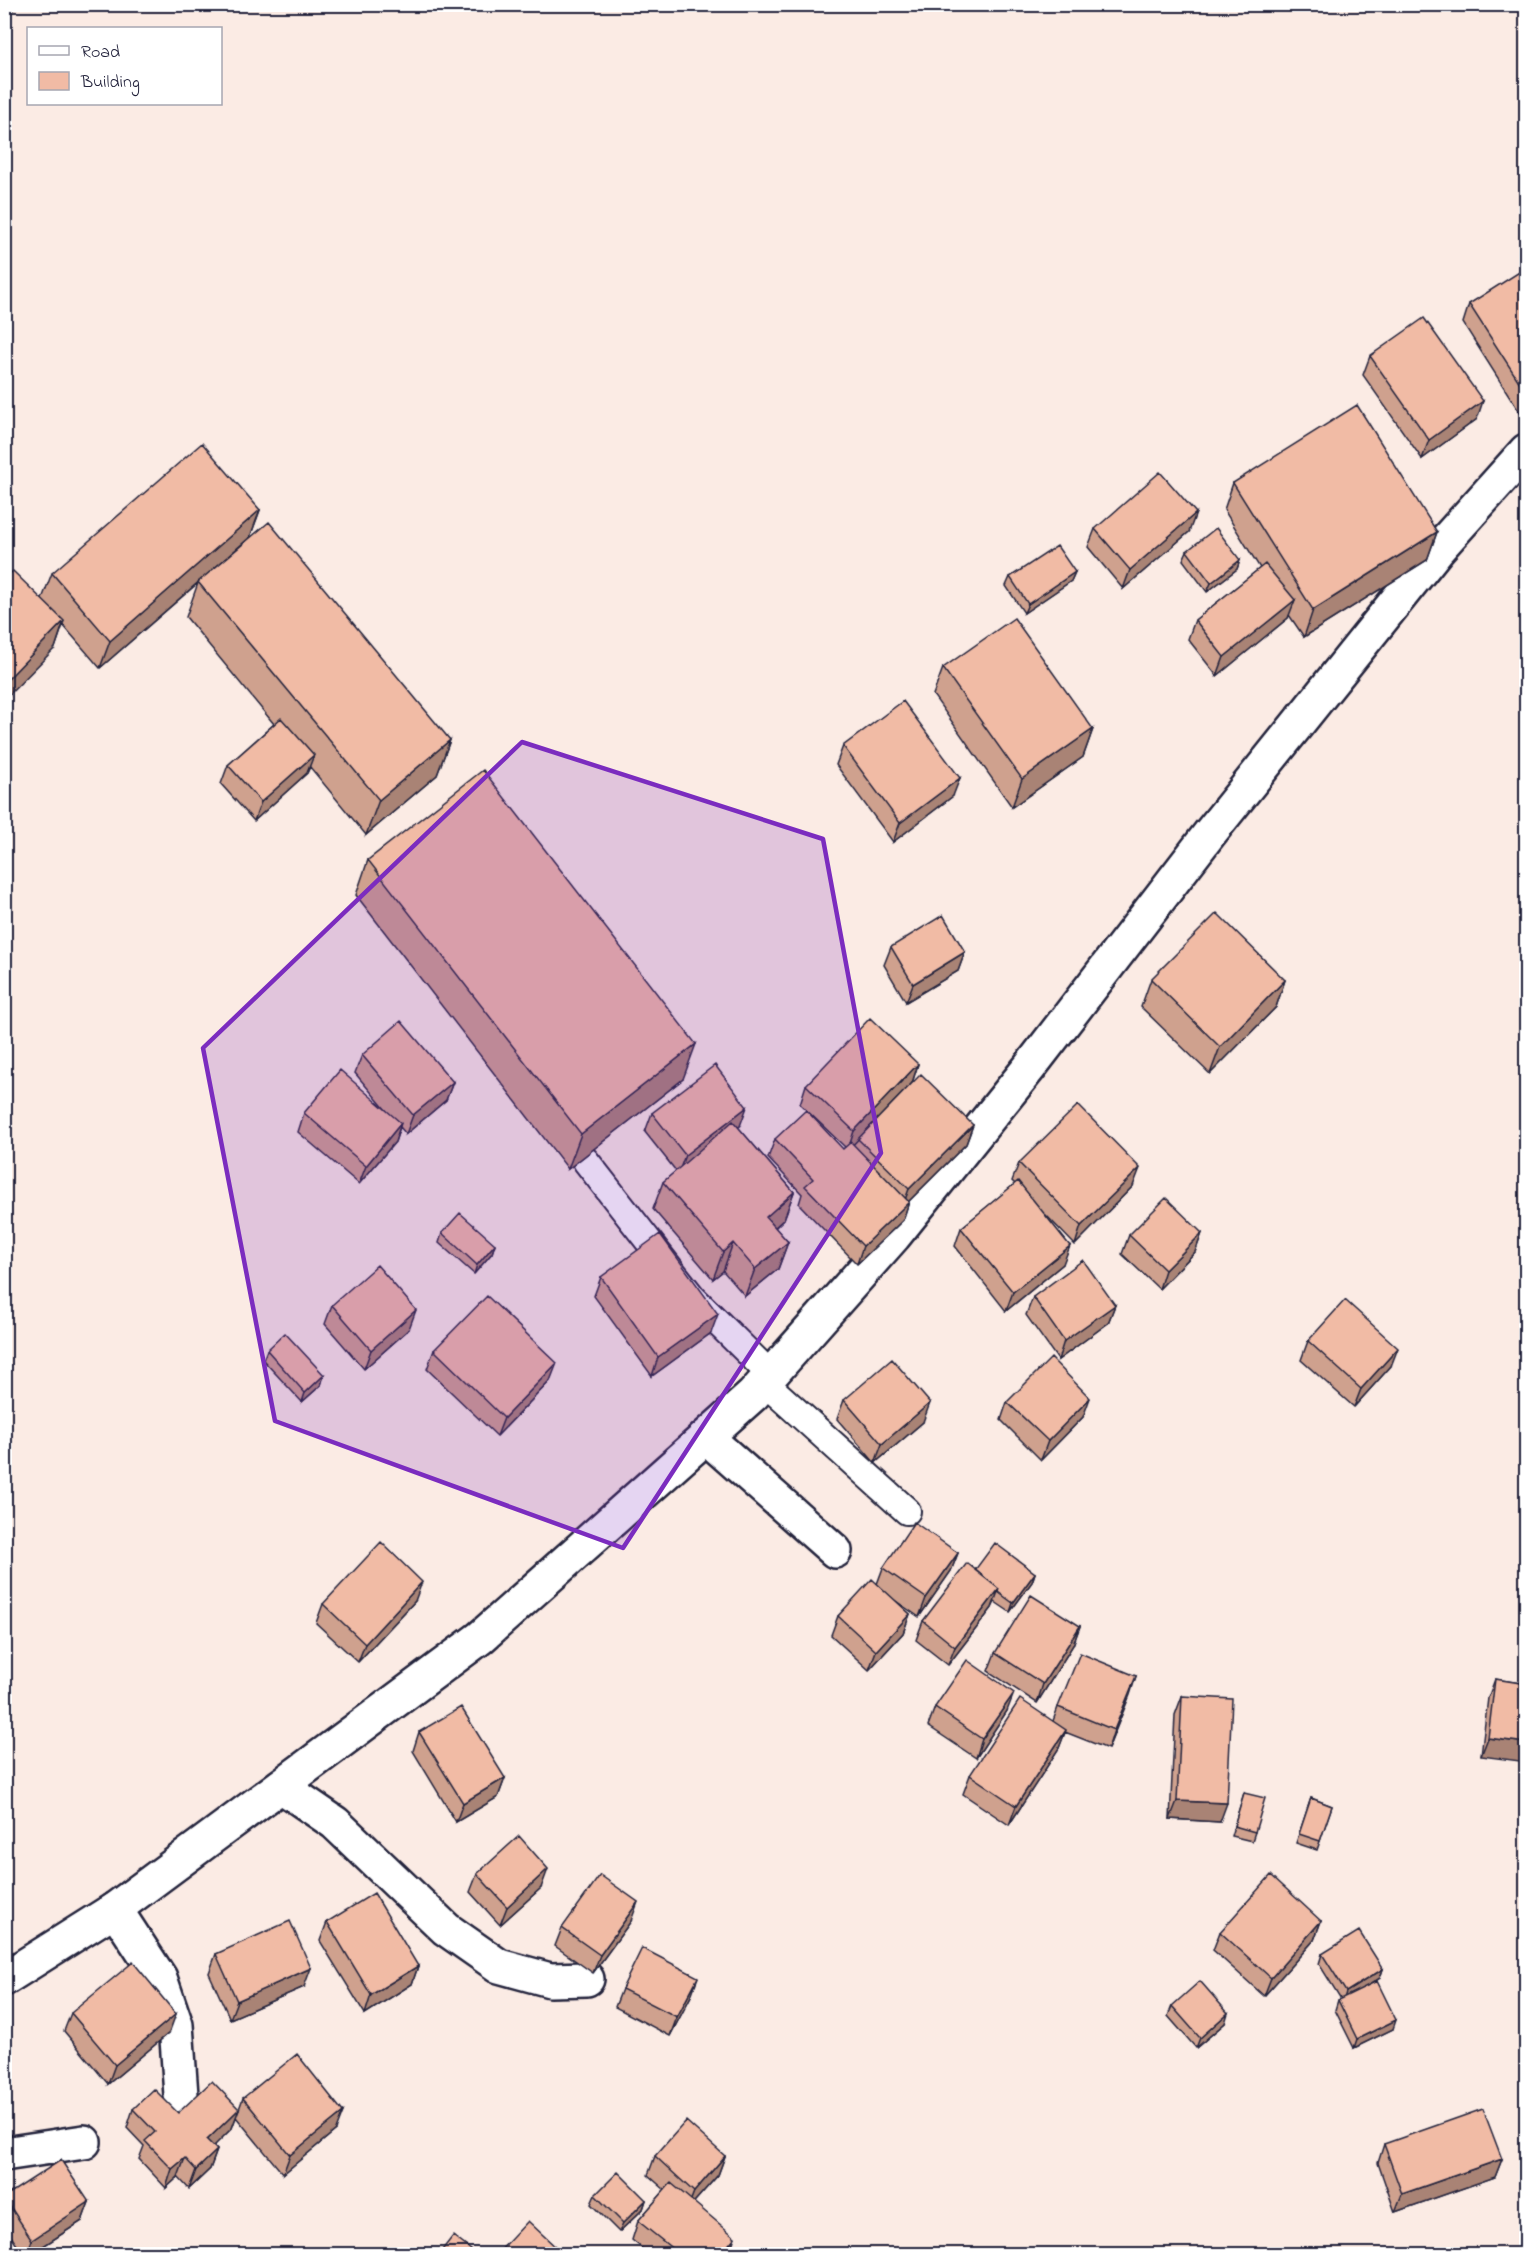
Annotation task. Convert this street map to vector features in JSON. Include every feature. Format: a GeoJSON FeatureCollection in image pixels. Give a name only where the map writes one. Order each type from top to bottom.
{"type":"FeatureCollection","features":[{"type":"Feature","properties":{"kind":"street"},"geometry":{"type":"LineString","coordinates":[[4,1979],[115,1909],[480,1638],[768,1379],[894,1236],[1036,1058],[1210,833],[1416,577],[1527,451]]}},
{"type":"Feature","properties":{"kind":"street"},"geometry":{"type":"LineString","coordinates":[[706,1437],[835,1551]]}},
{"type":"Feature","properties":{"kind":"street"},"geometry":{"type":"LineString","coordinates":[[281,1786],[335,1823],[446,1929],[499,1966],[550,1980],[587,1979]]}},
{"type":"Feature","properties":{"kind":"street"},"geometry":{"type":"LineString","coordinates":[[115,1909],[160,1978],[176,2025],[181,2095]]}},
{"type":"Feature","properties":{"kind":"street"},"geometry":{"type":"LineString","coordinates":[[4,2154],[84,2142]]}},
{"type":"Feature","properties":{"kind":"lane"},"geometry":{"type":"LineString","coordinates":[[586,1161],[693,1298],[768,1379],[907,1511]]}},
{"type":"Feature","properties":{"kind":"highlighted area"},"geometry":{"type":"Polygon","coordinates":[[[522,742],[823,839],[881,1153],[623,1548],[275,1421],[203,1048],[522,742]]]}},
{"type":"Feature","properties":{"kind":"building"},"geometry":{"type":"Polygon","coordinates":[[[1524,269],[1527,273],[1527,394],[1469,304],[1524,269]]]}},
{"type":"Feature","properties":{"kind":"building"},"geometry":{"type":"Polygon","coordinates":[[[1424,318],[1483,401],[1429,440],[1370,356],[1424,318]]]}},
{"type":"Feature","properties":{"kind":"building"},"geometry":{"type":"Polygon","coordinates":[[[1357,405],[1437,532],[1313,610],[1233,483],[1357,405]]]}},
{"type":"Feature","properties":{"kind":"building"},"geometry":{"type":"Polygon","coordinates":[[[202,443],[260,510],[110,641],[52,573],[202,443]]]}},
{"type":"Feature","properties":{"kind":"building"},"geometry":{"type":"Polygon","coordinates":[[[1160,472],[1196,513],[1130,570],[1095,529],[1160,472]]]}},
{"type":"Feature","properties":{"kind":"building"},"geometry":{"type":"Polygon","coordinates":[[[269,522],[450,740],[379,800],[198,582],[269,522]]]}},
{"type":"Feature","properties":{"kind":"building"},"geometry":{"type":"Polygon","coordinates":[[[1216,528],[1240,560],[1211,583],[1187,551],[1216,528]]]}},
{"type":"Feature","properties":{"kind":"building"},"geometry":{"type":"Polygon","coordinates":[[[1057,546],[1075,572],[1028,604],[1010,577],[1057,546]]]}},
{"type":"Feature","properties":{"kind":"building"},"geometry":{"type":"Polygon","coordinates":[[[1265,564],[1295,600],[1224,657],[1195,620],[1265,564]]]}},
{"type":"Feature","properties":{"kind":"building"},"geometry":{"type":"Polygon","coordinates":[[[13,571],[64,621],[4,683],[4,579],[13,571]]]}},
{"type":"Feature","properties":{"kind":"building"},"geometry":{"type":"Polygon","coordinates":[[[1014,618],[1093,729],[1022,779],[943,668],[1014,618]]]}},
{"type":"Feature","properties":{"kind":"building"},"geometry":{"type":"Polygon","coordinates":[[[903,701],[960,778],[900,823],[843,746],[903,701]]]}},
{"type":"Feature","properties":{"kind":"building"},"geometry":{"type":"Polygon","coordinates":[[[281,718],[314,755],[261,802],[228,765],[281,718]]]}},
{"type":"Feature","properties":{"kind":"building"},"geometry":{"type":"Polygon","coordinates":[[[483,770],[696,1044],[581,1134],[368,860],[483,770]]]}},
{"type":"Feature","properties":{"kind":"building"},"geometry":{"type":"Polygon","coordinates":[[[1217,913],[1285,980],[1220,1047],[1151,979],[1217,913]]]}},
{"type":"Feature","properties":{"kind":"building"},"geometry":{"type":"Polygon","coordinates":[[[943,915],[965,952],[913,984],[891,947],[943,915]]]}},
{"type":"Feature","properties":{"kind":"building"},"geometry":{"type":"Polygon","coordinates":[[[870,1018],[918,1064],[854,1131],[806,1085],[870,1018]]]}},
{"type":"Feature","properties":{"kind":"building"},"geometry":{"type":"Polygon","coordinates":[[[401,1021],[453,1082],[413,1115],[362,1055],[401,1021]]]}},
{"type":"Feature","properties":{"kind":"building"},"geometry":{"type":"Polygon","coordinates":[[[715,1065],[747,1107],[685,1155],[652,1113],[715,1065]]]}},
{"type":"Feature","properties":{"kind":"building"},"geometry":{"type":"Polygon","coordinates":[[[340,1070],[401,1123],[366,1166],[304,1113],[340,1070]]]}},
{"type":"Feature","properties":{"kind":"building"},"geometry":{"type":"Polygon","coordinates":[[[921,1074],[973,1125],[909,1189],[858,1139],[921,1074]]]}},
{"type":"Feature","properties":{"kind":"building"},"geometry":{"type":"Polygon","coordinates":[[[1078,1105],[1140,1168],[1081,1226],[1019,1163],[1078,1105]]]}},
{"type":"Feature","properties":{"kind":"building"},"geometry":{"type":"Polygon","coordinates":[[[806,1110],[843,1149],[851,1142],[909,1202],[863,1246],[805,1186],[813,1179],[775,1139],[806,1110]]]}},
{"type":"Feature","properties":{"kind":"building"},"geometry":{"type":"Polygon","coordinates":[[[733,1121],[794,1192],[766,1217],[788,1242],[755,1269],[733,1243],[723,1252],[663,1182],[733,1121]]]}},
{"type":"Feature","properties":{"kind":"building"},"geometry":{"type":"Polygon","coordinates":[[[1018,1181],[1070,1246],[1013,1292],[961,1228],[1018,1181]]]}},
{"type":"Feature","properties":{"kind":"building"},"geometry":{"type":"Polygon","coordinates":[[[1166,1198],[1202,1233],[1165,1270],[1129,1235],[1166,1198]]]}},
{"type":"Feature","properties":{"kind":"building"},"geometry":{"type":"Polygon","coordinates":[[[460,1213],[495,1244],[477,1265],[442,1233],[460,1213]]]}},
{"type":"Feature","properties":{"kind":"building"},"geometry":{"type":"Polygon","coordinates":[[[660,1234],[718,1314],[658,1357],[601,1277],[660,1234]]]}},
{"type":"Feature","properties":{"kind":"building"},"geometry":{"type":"Polygon","coordinates":[[[1083,1260],[1115,1305],[1064,1341],[1033,1297],[1083,1260]]]}},
{"type":"Feature","properties":{"kind":"building"},"geometry":{"type":"Polygon","coordinates":[[[377,1265],[416,1310],[371,1350],[332,1305],[377,1265]]]}},
{"type":"Feature","properties":{"kind":"building"},"geometry":{"type":"Polygon","coordinates":[[[487,1296],[557,1363],[504,1418],[434,1350],[487,1296]]]}},
{"type":"Feature","properties":{"kind":"building"},"geometry":{"type":"Polygon","coordinates":[[[1345,1300],[1398,1348],[1361,1389],[1308,1341],[1345,1300]]]}},
{"type":"Feature","properties":{"kind":"building"},"geometry":{"type":"Polygon","coordinates":[[[285,1333],[324,1375],[305,1393],[267,1350],[285,1333]]]}},
{"type":"Feature","properties":{"kind":"building"},"geometry":{"type":"Polygon","coordinates":[[[1051,1358],[1090,1398],[1048,1441],[1007,1402],[1051,1358]]]}},
{"type":"Feature","properties":{"kind":"building"},"geometry":{"type":"Polygon","coordinates":[[[892,1359],[930,1403],[882,1444],[844,1400],[892,1359]]]}},
{"type":"Feature","properties":{"kind":"building"},"geometry":{"type":"Polygon","coordinates":[[[914,1522],[958,1553],[926,1598],[883,1568],[914,1522]]]}},
{"type":"Feature","properties":{"kind":"building"},"geometry":{"type":"Polygon","coordinates":[[[381,1542],[422,1582],[365,1644],[323,1604],[381,1542]]]}},
{"type":"Feature","properties":{"kind":"building"},"geometry":{"type":"Polygon","coordinates":[[[995,1543],[1035,1573],[1013,1603],[975,1570],[995,1543]]]}},
{"type":"Feature","properties":{"kind":"building"},"geometry":{"type":"Polygon","coordinates":[[[967,1563],[999,1589],[955,1647],[923,1621],[967,1563]]]}},
{"type":"Feature","properties":{"kind":"building"},"geometry":{"type":"Polygon","coordinates":[[[872,1579],[910,1614],[876,1651],[838,1616],[872,1579]]]}},
{"type":"Feature","properties":{"kind":"building"},"geometry":{"type":"Polygon","coordinates":[[[1031,1595],[1080,1626],[1043,1684],[995,1653],[1031,1595]]]}},
{"type":"Feature","properties":{"kind":"building"},"geometry":{"type":"Polygon","coordinates":[[[1080,1653],[1136,1676],[1114,1730],[1058,1707],[1080,1653]]]}},
{"type":"Feature","properties":{"kind":"building"},"geometry":{"type":"Polygon","coordinates":[[[967,1660],[1014,1693],[982,1739],[935,1707],[967,1660]]]}},
{"type":"Feature","properties":{"kind":"building"},"geometry":{"type":"Polygon","coordinates":[[[1495,1679],[1527,1684],[1527,1743],[1488,1738],[1495,1679]]]}},
{"type":"Feature","properties":{"kind":"building"},"geometry":{"type":"Polygon","coordinates":[[[1182,1696],[1232,1699],[1227,1803],[1177,1801],[1182,1696]]]}},
{"type":"Feature","properties":{"kind":"building"},"geometry":{"type":"Polygon","coordinates":[[[1020,1699],[1066,1730],[1016,1806],[970,1775],[1020,1699]]]}},
{"type":"Feature","properties":{"kind":"building"},"geometry":{"type":"Polygon","coordinates":[[[461,1707],[505,1778],[463,1803],[419,1732],[461,1707]]]}},
{"type":"Feature","properties":{"kind":"building"},"geometry":{"type":"Polygon","coordinates":[[[1244,1793],[1265,1798],[1255,1832],[1234,1826],[1244,1793]]]}},
{"type":"Feature","properties":{"kind":"building"},"geometry":{"type":"Polygon","coordinates":[[[1311,1798],[1332,1806],[1320,1841],[1299,1834],[1311,1798]]]}},
{"type":"Feature","properties":{"kind":"building"},"geometry":{"type":"Polygon","coordinates":[[[519,1836],[548,1869],[507,1907],[477,1874],[519,1836]]]}},
{"type":"Feature","properties":{"kind":"building"},"geometry":{"type":"Polygon","coordinates":[[[600,1875],[638,1902],[600,1955],[562,1928],[600,1875]]]}},
{"type":"Feature","properties":{"kind":"building"},"geometry":{"type":"Polygon","coordinates":[[[1271,1875],[1321,1921],[1271,1978],[1220,1932],[1271,1875]]]}},
{"type":"Feature","properties":{"kind":"building"},"geometry":{"type":"Polygon","coordinates":[[[374,1893],[418,1966],[371,1995],[327,1922],[374,1893]]]}},
{"type":"Feature","properties":{"kind":"building"},"geometry":{"type":"Polygon","coordinates":[[[290,1921],[311,1968],[237,2001],[216,1954],[290,1921]]]}},
{"type":"Feature","properties":{"kind":"building"},"geometry":{"type":"Polygon","coordinates":[[[1359,1931],[1383,1969],[1346,1992],[1322,1954],[1359,1931]]]}},
{"type":"Feature","properties":{"kind":"building"},"geometry":{"type":"Polygon","coordinates":[[[642,1948],[698,1977],[677,2017],[622,1989],[642,1948]]]}},
{"type":"Feature","properties":{"kind":"building"},"geometry":{"type":"Polygon","coordinates":[[[133,1962],[176,2014],[115,2065],[71,2013],[133,1962]]]}},
{"type":"Feature","properties":{"kind":"building"},"geometry":{"type":"Polygon","coordinates":[[[1200,1981],[1228,2013],[1200,2038],[1172,2006],[1200,1981]]]}},
{"type":"Feature","properties":{"kind":"building"},"geometry":{"type":"Polygon","coordinates":[[[1377,1981],[1396,2020],[1357,2039],[1338,2000],[1377,1981]]]}},
{"type":"Feature","properties":{"kind":"building"},"geometry":{"type":"Polygon","coordinates":[[[297,2054],[343,2112],[290,2155],[243,2098],[297,2054]]]}},
{"type":"Feature","properties":{"kind":"building"},"geometry":{"type":"Polygon","coordinates":[[[212,2081],[239,2109],[207,2140],[217,2150],[196,2170],[185,2158],[172,2169],[145,2141],[155,2132],[133,2109],[154,2089],[178,2113],[212,2081]]]}},
{"type":"Feature","properties":{"kind":"building"},"geometry":{"type":"Polygon","coordinates":[[[1483,2109],[1502,2159],[1402,2194],[1384,2144],[1483,2109]]]}},
{"type":"Feature","properties":{"kind":"building"},"geometry":{"type":"Polygon","coordinates":[[[686,2121],[725,2156],[694,2192],[655,2156],[686,2121]]]}},
{"type":"Feature","properties":{"kind":"building"},"geometry":{"type":"Polygon","coordinates":[[[61,2160],[89,2202],[32,2240],[4,2197],[61,2160]]]}},
{"type":"Feature","properties":{"kind":"building"},"geometry":{"type":"Polygon","coordinates":[[[618,2172],[646,2200],[623,2223],[595,2195],[618,2172]]]}},
{"type":"Feature","properties":{"kind":"building"},"geometry":{"type":"Polygon","coordinates":[[[671,2183],[735,2237],[721,2254],[679,2254],[638,2221],[671,2183]]]}},
{"type":"Feature","properties":{"kind":"building"},"geometry":{"type":"Polygon","coordinates":[[[528,2221],[559,2250],[555,2254],[497,2254],[528,2221]]]}},
{"type":"Feature","properties":{"kind":"building"},"geometry":{"type":"Polygon","coordinates":[[[453,2236],[476,2254],[439,2254],[453,2236]]]}}]}
